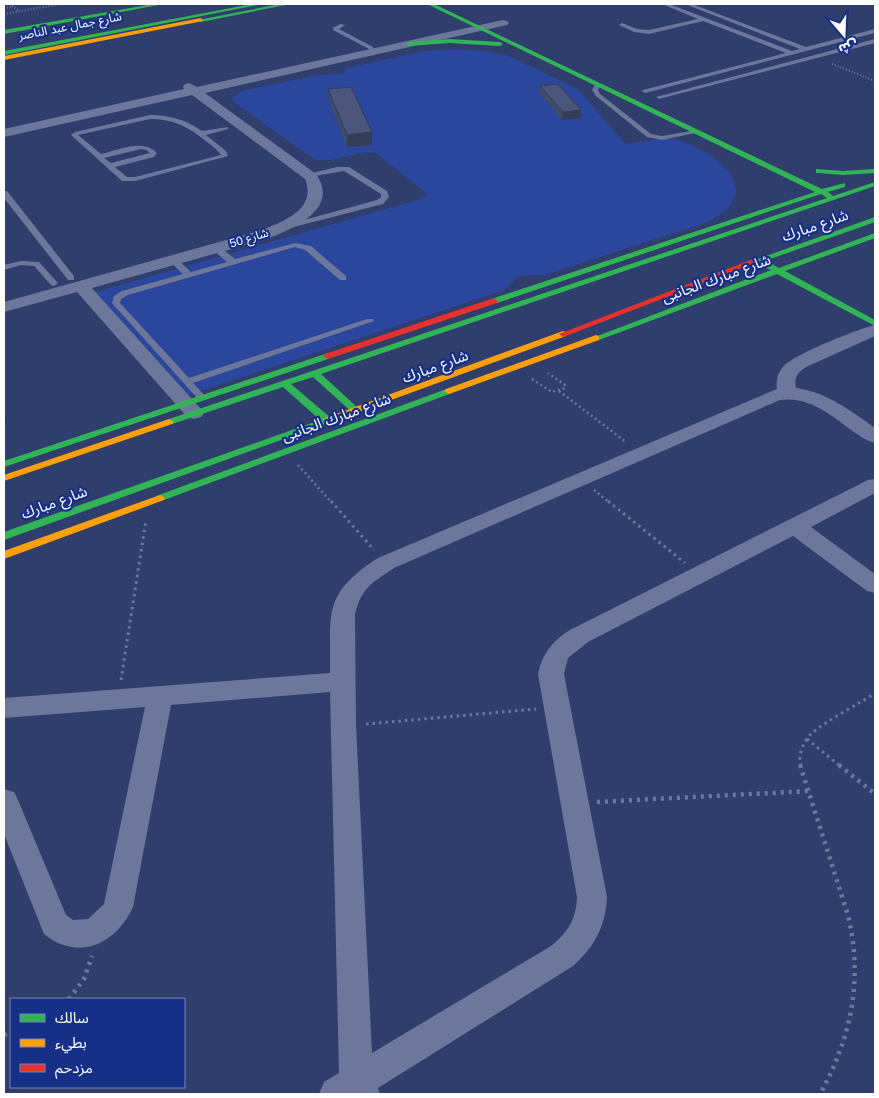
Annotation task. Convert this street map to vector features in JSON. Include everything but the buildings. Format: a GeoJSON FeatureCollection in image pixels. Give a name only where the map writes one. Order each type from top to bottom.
{"type":"FeatureCollection","features":[{"type":"Feature","properties":{"kind":"main road"},"geometry":{"type":"LineString","coordinates":[[4,32],[161,4]]}},
{"type":"Feature","properties":{"kind":"main road"},"geometry":{"type":"LineString","coordinates":[[4,58],[259,6],[287,4]]}},
{"type":"Feature","properties":{"kind":"main road","name":"شارع جمال عبد الناصر"},"geometry":{"type":"LineString","coordinates":[[4,37],[177,5]]}},
{"type":"Feature","properties":{"kind":"main road","name":"شارع جمال عبد الناصر"},"geometry":{"type":"LineString","coordinates":[[4,53],[259,6]]}},
{"type":"Feature","properties":{"kind":"main road"},"geometry":{"type":"LineString","coordinates":[[428,36],[441,23],[442,15],[434,6]]}},
{"type":"Feature","properties":{"kind":"main road","name":"شارع مبارك"},"geometry":{"type":"LineString","coordinates":[[434,6],[834,198]]}},
{"type":"Feature","properties":{"kind":"main road"},"geometry":{"type":"LineString","coordinates":[[122,15],[140,27]]}},
{"type":"Feature","properties":{"kind":"main road"},"geometry":{"type":"LineString","coordinates":[[406,43],[449,40],[476,41],[525,49]]}},
{"type":"Feature","properties":{"kind":"main road"},"geometry":{"type":"LineString","coordinates":[[641,89],[674,104]]}},
{"type":"Feature","properties":{"kind":"main road"},"geometry":{"type":"LineString","coordinates":[[618,111],[641,105]]}},
{"type":"Feature","properties":{"kind":"main road"},"geometry":{"type":"LineString","coordinates":[[675,122],[690,118]]}},
{"type":"Feature","properties":{"kind":"main road"},"geometry":{"type":"LineString","coordinates":[[762,164],[768,170],[775,184]]}},
{"type":"Feature","properties":{"kind":"main road","name":"شارع مبارك"},"geometry":{"type":"LineString","coordinates":[[855,191],[809,168],[843,173],[875,171]]}},
{"type":"Feature","properties":{"kind":"main road"},"geometry":{"type":"LineString","coordinates":[[4,464],[193,405],[842,184]]}},
{"type":"Feature","properties":{"kind":"main road","name":"شارع مبارك"},"geometry":{"type":"LineString","coordinates":[[4,478],[193,405],[286,383],[875,184]]}},
{"type":"Feature","properties":{"kind":"main road"},"geometry":{"type":"LineString","coordinates":[[756,214],[763,209],[773,196]]}},
{"type":"Feature","properties":{"kind":"main road","name":"شارع مبارك"},"geometry":{"type":"LineString","coordinates":[[4,536],[356,411],[759,260],[875,219]]}},
{"type":"Feature","properties":{"kind":"main road","name":"شارع مبارك الجانبى"},"geometry":{"type":"LineString","coordinates":[[4,556],[875,236]]}},
{"type":"Feature","properties":{"kind":"main road"},"geometry":{"type":"LineString","coordinates":[[776,254],[814,274]]}},
{"type":"Feature","properties":{"kind":"main road"},"geometry":{"type":"LineString","coordinates":[[759,260],[875,323]]}},
{"type":"Feature","properties":{"kind":"main road"},"geometry":{"type":"LineString","coordinates":[[538,286],[550,294]]}},
{"type":"Feature","properties":{"kind":"main road"},"geometry":{"type":"LineString","coordinates":[[314,373],[356,411]]}},
{"type":"Feature","properties":{"kind":"main road"},"geometry":{"type":"LineString","coordinates":[[286,383],[327,421]]}},
{"type":"Feature","properties":{"kind":"main road"},"geometry":{"type":"LineString","coordinates":[[63,515],[73,530]]}},
{"type":"Feature","properties":{"kind":"street"},"geometry":{"type":"LineString","coordinates":[[4,133],[371,48],[406,43],[428,36],[499,22]]}},
{"type":"Feature","properties":{"kind":"street"},"geometry":{"type":"LineString","coordinates":[[4,128],[184,91],[478,26]]}},
{"type":"Feature","properties":{"kind":"street","name":"شارع 50"},"geometry":{"type":"LineString","coordinates":[[102,275],[173,260],[269,233],[295,220],[312,205],[316,187],[309,175],[285,164],[226,128],[184,91]]}},
{"type":"Feature","properties":{"kind":"street","name":"شارع 50"},"geometry":{"type":"LineString","coordinates":[[4,307],[76,282],[261,226],[286,213],[300,193],[296,180],[285,164],[184,91]]}},
{"type":"Feature","properties":{"kind":"street"},"geometry":{"type":"LineString","coordinates":[[76,282],[193,405]]}},
{"type":"Feature","properties":{"kind":"street","name":"شارع 50"},"geometry":{"type":"LineString","coordinates":[[4,297],[54,283],[76,282]]}},
{"type":"Feature","properties":{"kind":"street"},"geometry":{"type":"LineString","coordinates":[[787,392],[785,380],[794,366],[875,330]]}},
{"type":"Feature","properties":{"kind":"street"},"geometry":{"type":"LineString","coordinates":[[352,1090],[342,682],[343,614],[348,597],[368,575],[386,563],[776,395],[787,392],[802,394],[816,399],[875,437]]}},
{"type":"Feature","properties":{"kind":"street"},"geometry":{"type":"LineString","coordinates":[[352,1090],[562,956],[583,935],[590,916],[592,897],[551,674],[556,656],[562,648],[579,636],[875,486]]}},
{"type":"Feature","properties":{"kind":"street"},"geometry":{"type":"LineString","coordinates":[[795,526],[875,585]]}},
{"type":"Feature","properties":{"kind":"street"},"geometry":{"type":"LineString","coordinates":[[4,708],[342,682]]}},
{"type":"Feature","properties":{"kind":"street"},"geometry":{"type":"LineString","coordinates":[[4,800],[54,924],[60,930],[69,934],[90,933],[108,922],[118,907],[160,696]]}},
{"type":"Feature","properties":{"kind":"lane"},"geometry":{"type":"LineString","coordinates":[[666,4],[791,53],[809,58]]}},
{"type":"Feature","properties":{"kind":"lane"},"geometry":{"type":"LineString","coordinates":[[688,4],[822,55]]}},
{"type":"Feature","properties":{"kind":"lane"},"geometry":{"type":"LineString","coordinates":[[622,25],[636,31],[648,32],[703,19]]}},
{"type":"Feature","properties":{"kind":"lane"},"geometry":{"type":"LineString","coordinates":[[342,25],[335,29],[371,48]]}},
{"type":"Feature","properties":{"kind":"lane"},"geometry":{"type":"LineString","coordinates":[[641,89],[875,31]]}},
{"type":"Feature","properties":{"kind":"lane"},"geometry":{"type":"LineString","coordinates":[[659,97],[875,41]]}},
{"type":"Feature","properties":{"kind":"lane"},"geometry":{"type":"LineString","coordinates":[[598,84],[596,93],[649,136],[662,138],[697,132]]}},
{"type":"Feature","properties":{"kind":"lane"},"geometry":{"type":"LineString","coordinates":[[160,116],[182,120],[200,134],[224,152],[225,156],[130,179],[121,178],[75,137],[75,134],[160,116]]}},
{"type":"Feature","properties":{"kind":"lane"},"geometry":{"type":"LineString","coordinates":[[200,134],[226,128]]}},
{"type":"Feature","properties":{"kind":"lane"},"geometry":{"type":"LineString","coordinates":[[98,157],[141,147],[148,148],[154,153],[152,156],[108,166]]}},
{"type":"Feature","properties":{"kind":"lane"},"geometry":{"type":"LineString","coordinates":[[269,233],[380,202],[385,197],[384,193],[346,169],[309,175]]}},
{"type":"Feature","properties":{"kind":"lane"},"geometry":{"type":"LineString","coordinates":[[4,194],[76,282]]}},
{"type":"Feature","properties":{"kind":"lane"},"geometry":{"type":"LineString","coordinates":[[193,405],[187,382],[116,300],[125,294],[290,246],[308,248],[343,278]]}},
{"type":"Feature","properties":{"kind":"lane"},"geometry":{"type":"LineString","coordinates":[[216,248],[233,262]]}},
{"type":"Feature","properties":{"kind":"lane"},"geometry":{"type":"LineString","coordinates":[[173,260],[190,275]]}},
{"type":"Feature","properties":{"kind":"lane"},"geometry":{"type":"LineString","coordinates":[[4,268],[21,263],[36,264],[54,283]]}},
{"type":"Feature","properties":{"kind":"lane"},"geometry":{"type":"LineString","coordinates":[[187,382],[370,321]]}},
{"type":"Feature","properties":{"kind":"path"},"geometry":{"type":"LineString","coordinates":[[10,4],[19,11]]}},
{"type":"Feature","properties":{"kind":"path"},"geometry":{"type":"LineString","coordinates":[[4,14],[61,4]]}},
{"type":"Feature","properties":{"kind":"path"},"geometry":{"type":"LineString","coordinates":[[4,8],[14,7]]}},
{"type":"Feature","properties":{"kind":"path"},"geometry":{"type":"LineString","coordinates":[[809,58],[875,81]]}},
{"type":"Feature","properties":{"kind":"path"},"geometry":{"type":"LineString","coordinates":[[515,367],[549,391],[559,391],[565,388],[565,385],[531,361]]}},
{"type":"Feature","properties":{"kind":"path"},"geometry":{"type":"LineString","coordinates":[[559,391],[640,453]]}},
{"type":"Feature","properties":{"kind":"path"},"geometry":{"type":"LineString","coordinates":[[286,451],[386,563]]}},
{"type":"Feature","properties":{"kind":"path"},"geometry":{"type":"LineString","coordinates":[[580,479],[700,575]]}},
{"type":"Feature","properties":{"kind":"path"},"geometry":{"type":"LineString","coordinates":[[118,699],[148,502]]}},
{"type":"Feature","properties":{"kind":"path"},"geometry":{"type":"LineString","coordinates":[[820,1094],[840,1056],[849,1028],[856,972],[854,943],[848,915],[799,761],[800,753],[806,738],[816,730],[875,693]]}},
{"type":"Feature","properties":{"kind":"path"},"geometry":{"type":"LineString","coordinates":[[343,726],[556,707]]}},
{"type":"Feature","properties":{"kind":"path"},"geometry":{"type":"LineString","coordinates":[[806,738],[875,794]]}},
{"type":"Feature","properties":{"kind":"path"},"geometry":{"type":"LineString","coordinates":[[574,803],[809,791]]}},
{"type":"Feature","properties":{"kind":"path"},"geometry":{"type":"LineString","coordinates":[[70,998],[88,971],[92,945],[90,933]]}},
{"type":"Feature","properties":{"kind":"shaded area"},"geometry":{"type":"Polygon","coordinates":[[[454,49],[484,51],[509,56],[578,89],[625,144],[657,139],[675,139],[697,147],[709,154],[729,173],[735,184],[735,195],[730,206],[723,213],[708,222],[545,275],[518,276],[505,290],[188,395],[96,292],[424,198],[427,194],[376,153],[329,160],[314,159],[235,103],[232,98],[242,91],[318,75],[343,74],[346,68],[425,51],[454,49]]]}},
{"type":"Feature","properties":{"kind":"traffic: fast"},"geometry":{"type":"LineString","coordinates":[[4,32],[161,4]]}},
{"type":"Feature","properties":{"kind":"traffic: fast"},"geometry":{"type":"LineString","coordinates":[[4,53],[259,4]]}},
{"type":"Feature","properties":{"kind":"traffic: fast"},"geometry":{"type":"LineString","coordinates":[[201,20],[287,4]]}},
{"type":"Feature","properties":{"kind":"traffic: fast"},"geometry":{"type":"LineString","coordinates":[[430,4],[830,196]]}},
{"type":"Feature","properties":{"kind":"traffic: fast"},"geometry":{"type":"LineString","coordinates":[[409,44],[449,41],[500,44]]}},
{"type":"Feature","properties":{"kind":"traffic: fast"},"geometry":{"type":"LineString","coordinates":[[819,171],[843,173],[875,171]]}},
{"type":"Feature","properties":{"kind":"traffic: fast"},"geometry":{"type":"LineString","coordinates":[[169,422],[875,184]]}},
{"type":"Feature","properties":{"kind":"traffic: fast"},"geometry":{"type":"LineString","coordinates":[[494,301],[842,185]]}},
{"type":"Feature","properties":{"kind":"traffic: fast"},"geometry":{"type":"LineString","coordinates":[[756,261],[875,219]]}},
{"type":"Feature","properties":{"kind":"traffic: fast"},"geometry":{"type":"LineString","coordinates":[[596,338],[875,235]]}},
{"type":"Feature","properties":{"kind":"traffic: fast"},"geometry":{"type":"LineString","coordinates":[[769,266],[875,323]]}},
{"type":"Feature","properties":{"kind":"traffic: fast"},"geometry":{"type":"LineString","coordinates":[[4,464],[328,356]]}},
{"type":"Feature","properties":{"kind":"traffic: fast"},"geometry":{"type":"LineString","coordinates":[[314,373],[356,411]]}},
{"type":"Feature","properties":{"kind":"traffic: fast"},"geometry":{"type":"LineString","coordinates":[[285,383],[327,421]]}},
{"type":"Feature","properties":{"kind":"traffic: fast"},"geometry":{"type":"LineString","coordinates":[[160,498],[449,391]]}},
{"type":"Feature","properties":{"kind":"traffic: fast"},"geometry":{"type":"LineString","coordinates":[[4,536],[328,420]]}},
{"type":"Feature","properties":{"kind":"traffic: slow"},"geometry":{"type":"LineString","coordinates":[[4,58],[201,20]]}},
{"type":"Feature","properties":{"kind":"traffic: slow"},"geometry":{"type":"LineString","coordinates":[[328,420],[563,334]]}},
{"type":"Feature","properties":{"kind":"traffic: slow"},"geometry":{"type":"LineString","coordinates":[[449,391],[596,338]]}},
{"type":"Feature","properties":{"kind":"traffic: slow"},"geometry":{"type":"LineString","coordinates":[[4,478],[169,422]]}},
{"type":"Feature","properties":{"kind":"traffic: slow"},"geometry":{"type":"LineString","coordinates":[[4,555],[160,498]]}},
{"type":"Feature","properties":{"kind":"traffic: jam"},"geometry":{"type":"LineString","coordinates":[[563,334],[756,261]]}},
{"type":"Feature","properties":{"kind":"traffic: jam"},"geometry":{"type":"LineString","coordinates":[[328,356],[494,301]]}}]}
